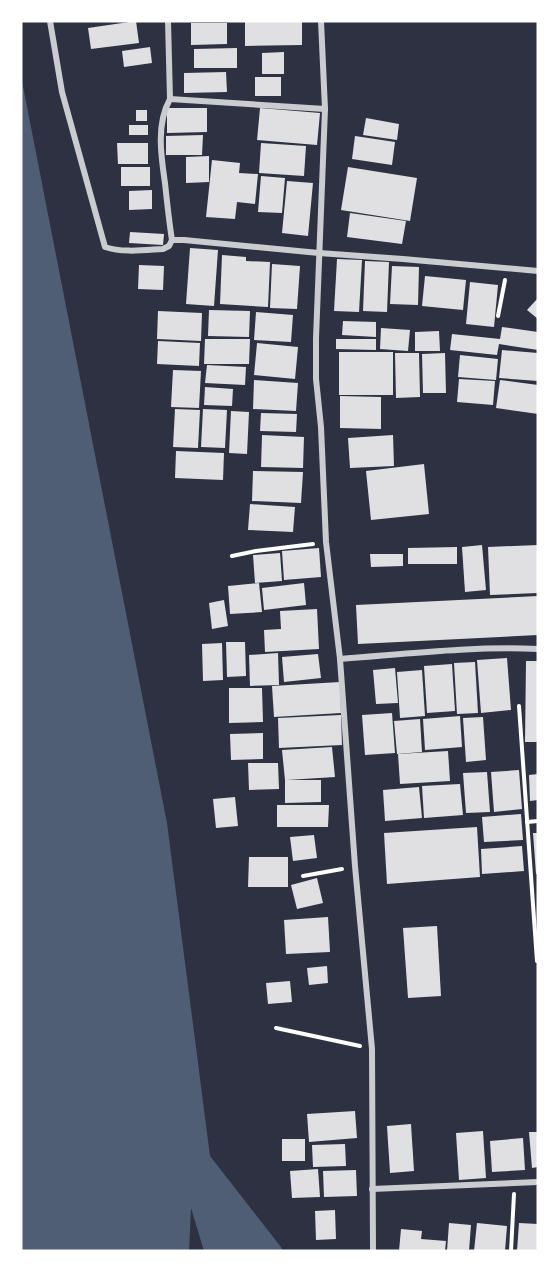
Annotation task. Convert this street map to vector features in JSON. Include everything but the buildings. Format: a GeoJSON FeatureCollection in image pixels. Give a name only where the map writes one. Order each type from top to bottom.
{"type":"FeatureCollection","features":[{"type":"Feature","properties":{"kind":"street"},"geometry":{"type":"LineString","coordinates":[[50,21],[62,92],[105,247],[123,250],[164,249],[169,246],[171,240],[161,130],[165,107],[170,99],[168,21]]}},
{"type":"Feature","properties":{"kind":"street"},"geometry":{"type":"LineString","coordinates":[[321,21],[325,109],[316,380],[321,428],[326,542],[340,659],[355,866],[372,1049],[374,1251]]}},
{"type":"Feature","properties":{"kind":"street"},"geometry":{"type":"LineString","coordinates":[[170,99],[325,109]]}},
{"type":"Feature","properties":{"kind":"street"},"geometry":{"type":"LineString","coordinates":[[171,240],[538,271]]}},
{"type":"Feature","properties":{"kind":"street"},"geometry":{"type":"LineString","coordinates":[[340,659],[448,651],[538,649]]}},
{"type":"Feature","properties":{"kind":"street"},"geometry":{"type":"LineString","coordinates":[[372,1189],[538,1182]]}},
{"type":"Feature","properties":{"kind":"path"},"geometry":{"type":"LineString","coordinates":[[498,316],[507,267]]}},
{"type":"Feature","properties":{"kind":"path"},"geometry":{"type":"LineString","coordinates":[[232,556],[326,542]]}},
{"type":"Feature","properties":{"kind":"path"},"geometry":{"type":"LineString","coordinates":[[519,706],[538,961]]}},
{"type":"Feature","properties":{"kind":"path"},"geometry":{"type":"LineString","coordinates":[[527,822],[538,821]]}},
{"type":"Feature","properties":{"kind":"path"},"geometry":{"type":"LineString","coordinates":[[303,876],[355,866]]}},
{"type":"Feature","properties":{"kind":"path"},"geometry":{"type":"LineString","coordinates":[[276,1028],[372,1049]]}},
{"type":"Feature","properties":{"kind":"path"},"geometry":{"type":"LineString","coordinates":[[511,1251],[514,1184]]}},
{"type":"Feature","properties":{"kind":"water"},"geometry":{"type":"Polygon","coordinates":[[[21,76],[167,823],[210,1156],[283,1251],[204,1251],[191,1208],[189,1251],[21,1251],[21,76]]]}}]}
